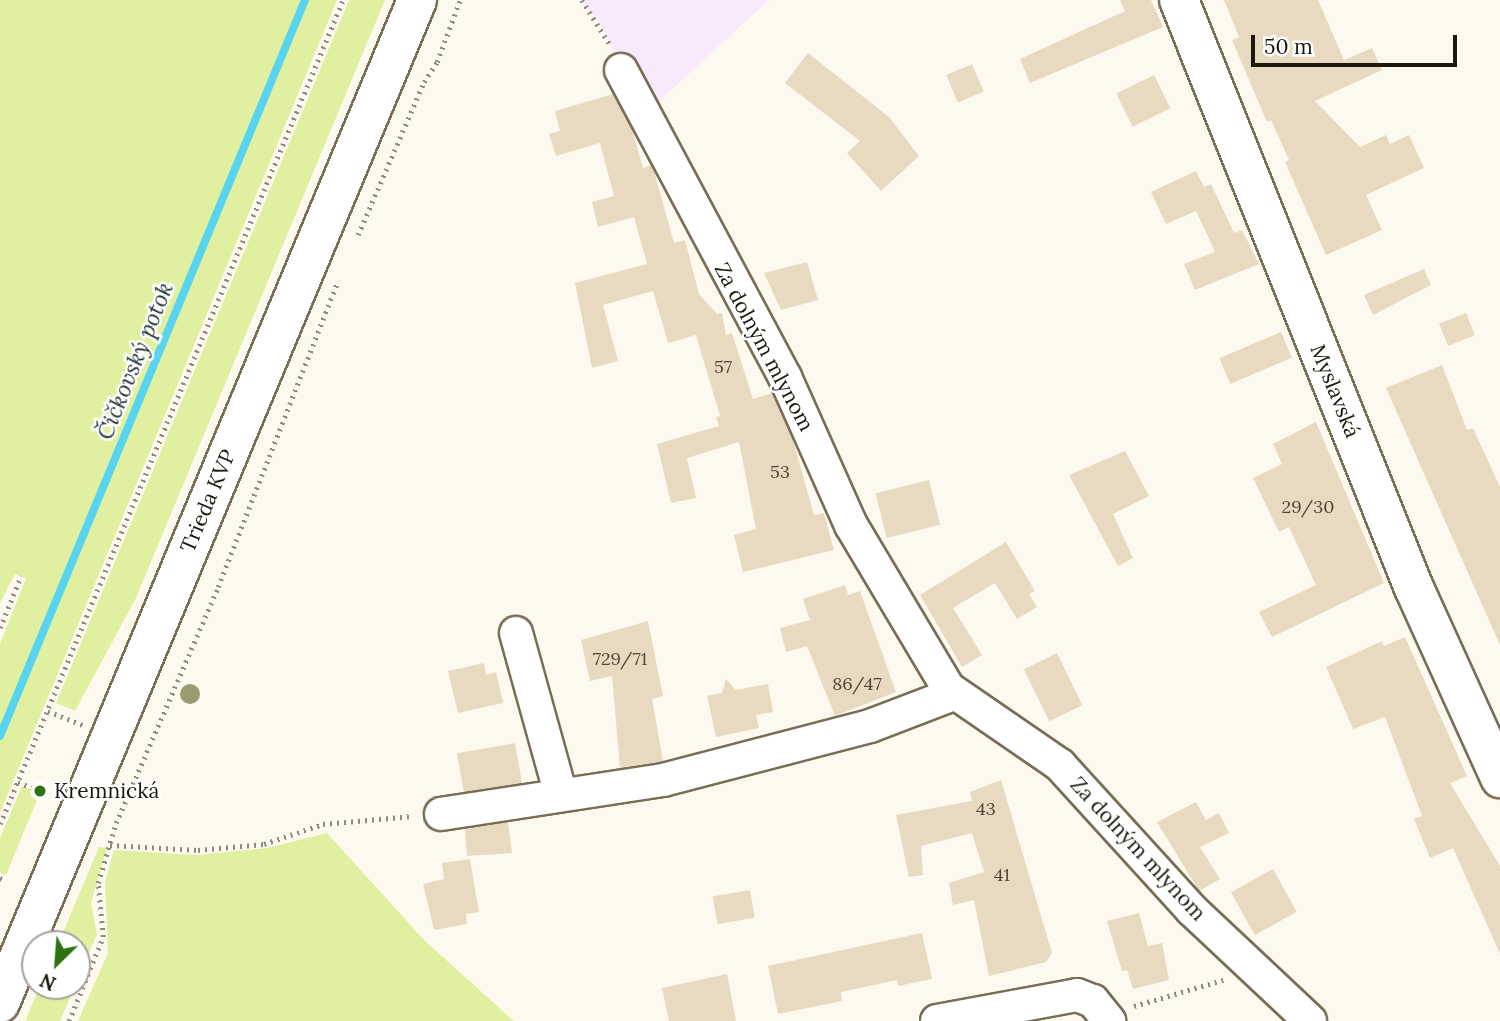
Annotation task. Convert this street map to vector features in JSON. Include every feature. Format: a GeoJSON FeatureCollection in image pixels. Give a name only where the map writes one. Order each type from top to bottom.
{"type":"FeatureCollection","features":[{"type":"Feature","properties":{"kind":"street","name":"Trieda KVP"},"geometry":{"type":"LineString","coordinates":[[0,1003],[9,955],[417,0]]}},
{"type":"Feature","properties":{"kind":"street","name":"Myslavská"},"geometry":{"type":"LineString","coordinates":[[1178,0],[1404,564],[1500,778]]}},
{"type":"Feature","properties":{"kind":"street","name":"Za dolným mlynom"},"geometry":{"type":"LineString","coordinates":[[621,70],[785,377],[851,525],[954,694],[1060,765],[1192,910],[1310,1021]]}},
{"type":"Feature","properties":{"kind":"street"},"geometry":{"type":"LineString","coordinates":[[516,633],[561,795]]}},
{"type":"Feature","properties":{"kind":"street"},"geometry":{"type":"LineString","coordinates":[[441,814],[663,780],[870,726],[954,694]]}},
{"type":"Feature","properties":{"kind":"street"},"geometry":{"type":"LineString","coordinates":[[937,1021],[1077,995],[1093,1001],[1108,1018]]}},
{"type":"Feature","properties":{"kind":"path"},"geometry":{"type":"LineString","coordinates":[[0,824],[343,0]]}},
{"type":"Feature","properties":{"kind":"path"},"geometry":{"type":"LineString","coordinates":[[356,239],[424,82],[437,62],[460,0]]}},
{"type":"Feature","properties":{"kind":"path"},"geometry":{"type":"LineString","coordinates":[[582,0],[602,27],[621,70]]}},
{"type":"Feature","properties":{"kind":"path"},"geometry":{"type":"LineString","coordinates":[[69,1021],[103,937],[98,883],[110,845],[334,300],[339,275]]}},
{"type":"Feature","properties":{"kind":"path"},"geometry":{"type":"LineString","coordinates":[[0,628],[21,576]]}},
{"type":"Feature","properties":{"kind":"path"},"geometry":{"type":"LineString","coordinates":[[18,782],[40,791]]}},
{"type":"Feature","properties":{"kind":"path"},"geometry":{"type":"LineString","coordinates":[[110,845],[211,849],[264,844],[323,824],[441,814]]}},
{"type":"Feature","properties":{"kind":"path"},"geometry":{"type":"LineString","coordinates":[[1108,1018],[1257,971]]}},
{"type":"Feature","properties":{"kind":"shaded area"},"geometry":{"type":"Polygon","coordinates":[[[582,0],[769,0],[644,115],[602,27],[582,0]]]}},
{"type":"Feature","properties":{"kind":"green space"},"geometry":{"type":"Polygon","coordinates":[[[0,0],[337,0],[0,813],[0,644],[26,578],[15,574],[0,603],[0,0]]]}},
{"type":"Feature","properties":{"kind":"green space"},"geometry":{"type":"Polygon","coordinates":[[[349,0],[385,0],[136,598],[75,711],[56,703],[349,0]]]}},
{"type":"Feature","properties":{"kind":"green space"},"geometry":{"type":"Polygon","coordinates":[[[22,786],[40,793],[6,875],[0,873],[0,838],[22,786]]]}},
{"type":"Feature","properties":{"kind":"green space"},"geometry":{"type":"Polygon","coordinates":[[[327,833],[424,940],[514,1021],[78,1021],[87,1000],[91,1000],[91,992],[108,953],[105,882],[114,850],[196,855],[267,848],[327,833]]]}},
{"type":"Feature","properties":{"kind":"green space"},"geometry":{"type":"Polygon","coordinates":[[[99,847],[107,848],[91,903],[97,934],[91,948],[91,930],[64,930],[99,847]]]}},
{"type":"Feature","properties":{"kind":"green space"},"geometry":{"type":"Polygon","coordinates":[[[34,1000],[69,1000],[60,1021],[25,1021],[34,1000]]]}},
{"type":"Feature","properties":{"kind":"building"},"geometry":{"type":"Polygon","coordinates":[[[1120,0],[1151,0],[1163,27],[1030,83],[1020,59],[1125,11],[1120,0]]]}},
{"type":"Feature","properties":{"kind":"building"},"geometry":{"type":"Polygon","coordinates":[[[1224,0],[1318,0],[1344,60],[1372,48],[1382,70],[1315,101],[1360,147],[1386,135],[1390,144],[1409,135],[1424,168],[1366,195],[1382,230],[1326,255],[1285,162],[1289,160],[1271,120],[1267,122],[1232,40],[1239,37],[1224,0]]]}},
{"type":"Feature","properties":{"kind":"building"},"geometry":{"type":"Polygon","coordinates":[[[808,53],[889,117],[919,156],[881,191],[847,153],[860,141],[785,83],[808,53]]]}},
{"type":"Feature","properties":{"kind":"building"},"geometry":{"type":"Polygon","coordinates":[[[972,64],[984,92],[958,103],[946,75],[972,64]]]}},
{"type":"Feature","properties":{"kind":"building"},"geometry":{"type":"Polygon","coordinates":[[[1154,75],[1170,108],[1132,127],[1116,93],[1154,75]]]}},
{"type":"Feature","properties":{"kind":"building"},"geometry":{"type":"Polygon","coordinates":[[[613,94],[632,129],[643,168],[651,165],[654,171],[674,243],[685,240],[699,294],[717,314],[722,313],[726,335],[732,333],[753,399],[772,393],[793,440],[814,515],[824,513],[834,550],[743,572],[734,535],[756,529],[739,442],[687,458],[696,498],[671,503],[657,444],[719,426],[716,417],[720,416],[696,335],[668,343],[653,291],[603,305],[618,361],[592,368],[575,283],[647,264],[634,217],[598,227],[592,202],[614,196],[600,143],[556,156],[549,134],[560,131],[555,111],[613,94]]]}},
{"type":"Feature","properties":{"kind":"building"},"geometry":{"type":"Polygon","coordinates":[[[1196,171],[1204,187],[1211,184],[1234,233],[1242,230],[1259,264],[1195,290],[1184,264],[1215,252],[1196,211],[1166,224],[1151,192],[1196,171]]]}},
{"type":"Feature","properties":{"kind":"building"},"geometry":{"type":"Polygon","coordinates":[[[807,262],[818,300],[781,310],[764,273],[807,262]]]}},
{"type":"Feature","properties":{"kind":"building"},"geometry":{"type":"Polygon","coordinates":[[[1424,269],[1431,285],[1373,315],[1364,295],[1424,269]]]}},
{"type":"Feature","properties":{"kind":"building"},"geometry":{"type":"Polygon","coordinates":[[[1466,313],[1475,335],[1448,346],[1439,324],[1466,313]]]}},
{"type":"Feature","properties":{"kind":"building"},"geometry":{"type":"Polygon","coordinates":[[[1281,332],[1292,358],[1230,384],[1219,358],[1281,332]]]}},
{"type":"Feature","properties":{"kind":"building"},"geometry":{"type":"Polygon","coordinates":[[[1442,365],[1467,430],[1473,428],[1500,487],[1500,645],[1386,388],[1442,365]]]}},
{"type":"Feature","properties":{"kind":"building"},"geometry":{"type":"Polygon","coordinates":[[[1316,422],[1384,583],[1272,637],[1259,612],[1316,585],[1289,527],[1279,532],[1253,478],[1282,464],[1273,444],[1316,422]]]}},
{"type":"Feature","properties":{"kind":"building"},"geometry":{"type":"Polygon","coordinates":[[[1125,451],[1149,496],[1113,514],[1133,558],[1118,566],[1069,475],[1125,451]]]}},
{"type":"Feature","properties":{"kind":"building"},"geometry":{"type":"Polygon","coordinates":[[[929,480],[940,525],[887,538],[876,493],[929,480]]]}},
{"type":"Feature","properties":{"kind":"building"},"geometry":{"type":"Polygon","coordinates":[[[1006,542],[1035,591],[1029,594],[1037,607],[1017,619],[995,583],[953,608],[982,655],[962,667],[920,595],[1006,542]]]}},
{"type":"Feature","properties":{"kind":"building"},"geometry":{"type":"Polygon","coordinates":[[[845,585],[848,595],[860,591],[896,692],[835,716],[807,646],[786,652],[780,628],[810,620],[803,599],[845,585]]]}},
{"type":"Feature","properties":{"kind":"building"},"geometry":{"type":"Polygon","coordinates":[[[648,621],[663,696],[652,699],[663,761],[620,768],[612,676],[590,681],[581,640],[648,621]]]}},
{"type":"Feature","properties":{"kind":"building"},"geometry":{"type":"Polygon","coordinates":[[[1405,637],[1467,776],[1450,783],[1500,866],[1500,954],[1453,848],[1430,858],[1414,819],[1422,816],[1385,717],[1353,729],[1326,667],[1382,641],[1384,646],[1405,637]]]}},
{"type":"Feature","properties":{"kind":"building"},"geometry":{"type":"Polygon","coordinates":[[[1057,653],[1082,705],[1049,721],[1024,669],[1057,653]]]}},
{"type":"Feature","properties":{"kind":"building"},"geometry":{"type":"Polygon","coordinates":[[[484,663],[486,675],[496,672],[503,703],[458,713],[448,671],[484,663]]]}},
{"type":"Feature","properties":{"kind":"building"},"geometry":{"type":"Polygon","coordinates":[[[726,679],[736,690],[768,684],[773,712],[756,715],[759,728],[716,737],[707,696],[722,693],[726,679]]]}},
{"type":"Feature","properties":{"kind":"building"},"geometry":{"type":"Polygon","coordinates":[[[515,743],[522,783],[464,794],[457,753],[515,743]]]}},
{"type":"Feature","properties":{"kind":"building"},"geometry":{"type":"Polygon","coordinates":[[[1001,780],[1052,953],[1046,962],[989,976],[974,900],[953,905],[949,883],[984,872],[972,833],[921,846],[923,875],[909,877],[896,815],[972,801],[970,792],[1001,780]]]}},
{"type":"Feature","properties":{"kind":"building"},"geometry":{"type":"Polygon","coordinates":[[[1196,802],[1206,820],[1219,813],[1229,833],[1200,847],[1220,879],[1199,891],[1157,822],[1196,802]]]}},
{"type":"Feature","properties":{"kind":"building"},"geometry":{"type":"Polygon","coordinates":[[[508,822],[512,853],[467,856],[465,829],[508,822]]]}},
{"type":"Feature","properties":{"kind":"building"},"geometry":{"type":"Polygon","coordinates":[[[470,859],[479,912],[466,914],[467,924],[434,930],[423,884],[444,879],[442,863],[470,859]]]}},
{"type":"Feature","properties":{"kind":"building"},"geometry":{"type":"Polygon","coordinates":[[[1273,869],[1297,912],[1255,935],[1231,892],[1273,869]]]}},
{"type":"Feature","properties":{"kind":"building"},"geometry":{"type":"Polygon","coordinates":[[[750,890],[755,918],[717,924],[713,897],[750,890]]]}},
{"type":"Feature","properties":{"kind":"building"},"geometry":{"type":"Polygon","coordinates":[[[1139,913],[1148,946],[1162,943],[1169,980],[1133,989],[1127,970],[1122,971],[1107,921],[1139,913]]]}},
{"type":"Feature","properties":{"kind":"building"},"geometry":{"type":"Polygon","coordinates":[[[922,933],[932,979],[898,986],[897,980],[841,992],[842,1001],[778,1014],[768,966],[922,933]]]}},
{"type":"Feature","properties":{"kind":"building"},"geometry":{"type":"Polygon","coordinates":[[[727,974],[736,1021],[669,1021],[662,988],[727,974]]]}},
{"type":"Feature","properties":{"kind":"waterway","name":"Čičkovský potok"},"geometry":{"type":"LineString","coordinates":[[0,736],[305,0]]}},
{"type":"Feature","properties":{"kind":"place","name":"Kremnická"},"geometry":{"type":"Point","coordinates":[40,791]}}]}
